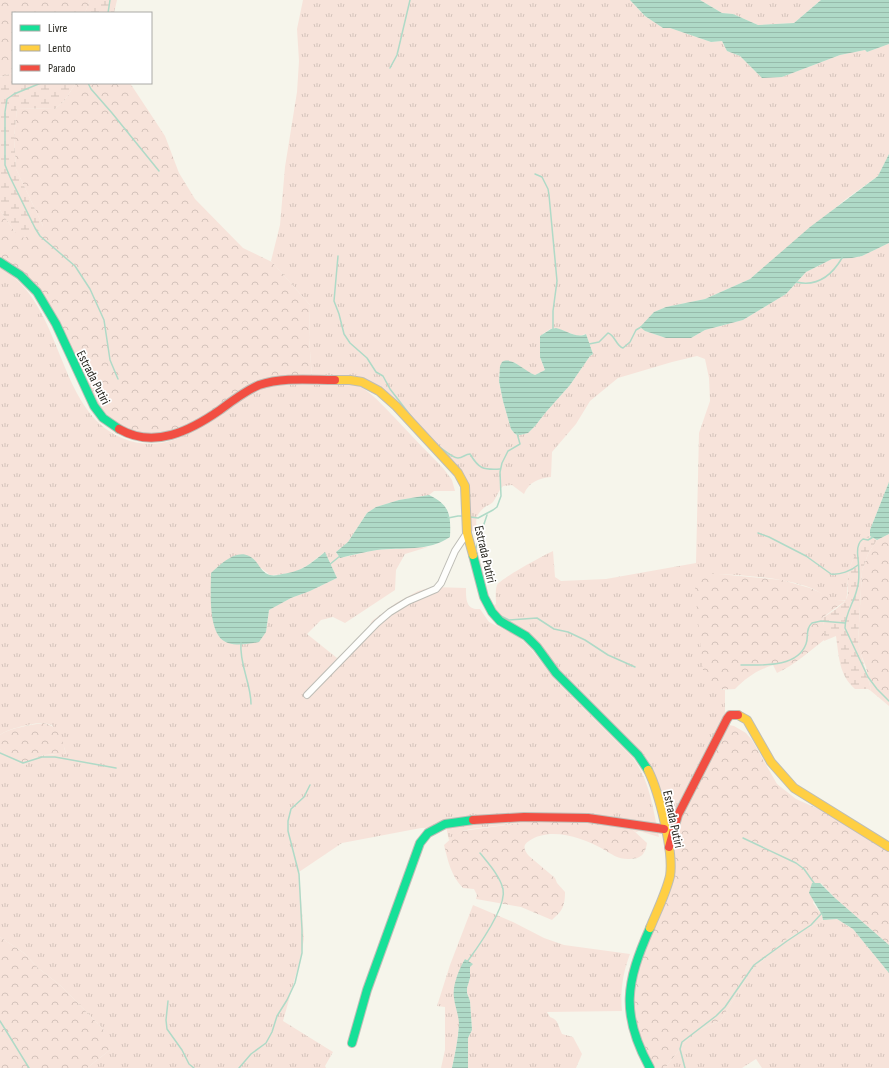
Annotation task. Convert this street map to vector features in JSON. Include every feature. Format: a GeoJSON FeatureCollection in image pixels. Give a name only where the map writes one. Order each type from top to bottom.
{"type":"FeatureCollection","features":[{"type":"Feature","properties":{"kind":"street","name":"Estrada Putiri"},"geometry":{"type":"LineString","coordinates":[[0,262],[24,278],[37,292],[58,330],[93,405],[104,419],[127,433],[148,438],[161,438],[185,432],[201,424],[245,393],[264,384],[286,381],[361,381],[384,395],[458,473],[465,486],[466,533],[480,585],[484,597],[492,612],[500,621],[526,636],[537,647],[556,673],[638,755],[647,768],[652,780],[669,849],[670,873],[666,888],[633,970],[629,1001],[638,1045],[650,1068]]}},
{"type":"Feature","properties":{"kind":"street"},"geometry":{"type":"LineString","coordinates":[[307,695],[377,623],[390,612],[408,601],[436,589],[441,583],[455,551],[466,533]]}},
{"type":"Feature","properties":{"kind":"street"},"geometry":{"type":"LineString","coordinates":[[669,849],[678,815],[721,729],[732,714],[740,715],[747,720],[772,762],[794,788],[889,847]]}},
{"type":"Feature","properties":{"kind":"street"},"geometry":{"type":"LineString","coordinates":[[352,1043],[370,983],[420,843],[428,833],[445,824],[463,821],[560,816],[588,818],[664,829]]}},
{"type":"Feature","properties":{"kind":"green space"},"geometry":{"type":"Polygon","coordinates":[[[0,0],[90,0],[85,12],[12,12],[12,73],[0,77],[0,0]]]}},
{"type":"Feature","properties":{"kind":"green space"},"geometry":{"type":"Polygon","coordinates":[[[90,0],[117,0],[114,12],[85,12],[90,0]]]}},
{"type":"Feature","properties":{"kind":"green space"},"geometry":{"type":"Polygon","coordinates":[[[303,0],[630,0],[645,16],[663,28],[670,28],[711,42],[722,41],[727,51],[740,56],[762,78],[782,77],[840,55],[865,50],[867,52],[889,44],[889,154],[878,176],[846,199],[750,279],[705,299],[666,307],[654,312],[645,331],[666,338],[691,338],[705,330],[743,320],[786,294],[806,272],[832,259],[862,256],[889,243],[889,482],[870,530],[870,534],[858,549],[852,561],[846,600],[842,601],[833,599],[811,588],[786,581],[744,576],[704,574],[721,690],[725,690],[725,724],[668,834],[651,773],[577,692],[537,644],[500,620],[491,607],[496,604],[496,587],[500,582],[523,567],[553,551],[555,577],[561,581],[606,579],[696,563],[699,433],[710,401],[709,378],[705,359],[697,356],[618,378],[590,401],[576,424],[552,452],[551,477],[542,478],[535,481],[529,486],[524,494],[512,485],[503,486],[493,502],[479,513],[476,522],[478,533],[469,530],[458,476],[368,382],[312,377],[309,338],[310,305],[271,261],[280,225],[285,167],[297,92],[299,61],[297,29],[303,0]],[[556,328],[550,329],[540,336],[540,357],[545,370],[535,375],[527,372],[514,362],[499,374],[503,401],[511,429],[515,434],[520,435],[528,433],[535,426],[570,385],[590,356],[593,354],[586,334],[578,336],[556,328]]]}},
{"type":"Feature","properties":{"kind":"green space"},"geometry":{"type":"Polygon","coordinates":[[[700,0],[821,0],[794,23],[758,25],[733,14],[722,13],[700,0]]]}},
{"type":"Feature","properties":{"kind":"green space"},"geometry":{"type":"Polygon","coordinates":[[[12,73],[12,84],[75,84],[64,101],[55,109],[17,108],[14,138],[16,169],[43,226],[25,238],[15,232],[0,210],[0,77],[12,73]]]}},
{"type":"Feature","properties":{"kind":"green space"},"geometry":{"type":"Polygon","coordinates":[[[75,84],[131,84],[165,136],[179,173],[195,199],[243,248],[272,262],[310,305],[309,338],[312,377],[276,378],[252,383],[189,426],[167,435],[133,434],[103,418],[40,296],[0,260],[0,210],[15,232],[43,226],[16,169],[14,138],[17,108],[55,109],[64,101],[75,84]]]}},
{"type":"Feature","properties":{"kind":"green space"},"geometry":{"type":"Polygon","coordinates":[[[0,268],[21,284],[37,305],[50,330],[71,381],[84,405],[100,424],[122,438],[137,443],[152,444],[167,442],[194,431],[250,393],[269,386],[336,384],[354,385],[364,389],[373,396],[443,468],[452,480],[455,491],[434,491],[429,495],[399,500],[376,507],[367,513],[348,542],[336,552],[340,558],[376,550],[428,547],[405,554],[396,570],[395,590],[345,623],[333,617],[321,620],[307,634],[337,658],[365,633],[372,621],[396,603],[418,591],[433,587],[466,588],[469,606],[475,609],[480,609],[489,622],[518,636],[531,649],[556,681],[633,758],[639,767],[647,786],[653,806],[659,837],[639,831],[636,832],[632,829],[536,821],[471,829],[462,831],[449,840],[446,827],[421,828],[342,843],[299,872],[304,939],[300,960],[283,1021],[333,1052],[325,1066],[326,1068],[87,1068],[110,1050],[103,1029],[60,985],[38,968],[24,953],[0,937],[0,749],[15,761],[26,765],[34,758],[39,756],[66,753],[52,725],[50,724],[38,723],[27,725],[0,735],[0,268]],[[325,552],[300,570],[294,572],[270,575],[261,568],[235,644],[266,632],[269,610],[272,608],[337,578],[325,552]]]}},
{"type":"Feature","properties":{"kind":"green space"},"geometry":{"type":"Polygon","coordinates":[[[870,534],[870,536],[877,540],[868,554],[862,571],[858,641],[871,691],[868,689],[855,689],[850,684],[843,672],[839,658],[836,636],[824,641],[824,625],[822,618],[838,608],[847,599],[849,573],[852,561],[862,543],[870,534]]]}},
{"type":"Feature","properties":{"kind":"green space"},"geometry":{"type":"Polygon","coordinates":[[[889,534],[889,706],[871,691],[866,667],[860,652],[858,641],[862,571],[868,554],[877,540],[889,534]]]}},
{"type":"Feature","properties":{"kind":"green space"},"geometry":{"type":"Polygon","coordinates":[[[704,574],[782,580],[810,588],[837,600],[845,601],[822,618],[824,625],[824,640],[807,654],[777,673],[773,665],[757,672],[735,689],[718,689],[711,686],[703,670],[695,590],[696,581],[704,574]]]}},
{"type":"Feature","properties":{"kind":"green space"},"geometry":{"type":"Polygon","coordinates":[[[43,723],[53,727],[59,734],[66,754],[39,756],[34,758],[26,765],[15,761],[0,749],[0,735],[9,730],[43,723]]]}},
{"type":"Feature","properties":{"kind":"green space"},"geometry":{"type":"Polygon","coordinates":[[[724,724],[734,726],[746,733],[752,740],[777,784],[796,799],[850,823],[889,849],[889,945],[835,898],[821,883],[813,903],[822,915],[823,920],[785,940],[750,972],[721,1020],[696,1031],[690,1036],[665,1068],[649,1068],[634,1031],[630,984],[669,884],[668,834],[724,724]]]}},
{"type":"Feature","properties":{"kind":"green space"},"geometry":{"type":"Polygon","coordinates":[[[570,820],[602,823],[632,829],[647,843],[642,856],[628,859],[618,857],[586,841],[566,835],[547,834],[537,837],[525,844],[524,848],[527,854],[555,878],[557,883],[565,892],[562,908],[552,920],[521,907],[476,899],[477,895],[474,889],[463,888],[453,873],[444,845],[462,831],[536,821],[570,820]]]}},
{"type":"Feature","properties":{"kind":"green space"},"geometry":{"type":"Polygon","coordinates":[[[473,905],[513,922],[544,938],[564,945],[630,954],[623,982],[621,997],[622,1011],[547,1012],[550,1017],[557,1022],[562,1034],[573,1037],[582,1054],[576,1068],[468,1068],[468,1038],[472,1030],[470,1001],[467,993],[470,978],[470,966],[465,959],[455,1002],[459,1017],[459,1025],[452,1068],[441,1068],[445,1050],[445,1007],[437,1006],[450,965],[473,905]]]}},
{"type":"Feature","properties":{"kind":"green space"},"geometry":{"type":"Polygon","coordinates":[[[837,919],[853,929],[889,973],[889,1068],[762,1068],[756,1059],[742,1068],[665,1068],[690,1036],[696,1031],[721,1020],[750,972],[785,940],[823,920],[837,919]]]}},
{"type":"Feature","properties":{"kind":"green space"},"geometry":{"type":"Polygon","coordinates":[[[0,937],[24,953],[38,968],[70,995],[103,1029],[108,1039],[110,1050],[87,1068],[0,1068],[0,937]]]}},
{"type":"Feature","properties":{"kind":"shaded area"},"geometry":{"type":"Polygon","coordinates":[[[630,0],[700,0],[722,13],[733,14],[758,25],[794,23],[821,0],[889,0],[889,44],[867,52],[865,50],[840,55],[782,77],[762,78],[740,56],[727,51],[722,41],[711,42],[670,28],[663,28],[645,16],[630,0]]]}},
{"type":"Feature","properties":{"kind":"shaded area"},"geometry":{"type":"Polygon","coordinates":[[[889,154],[889,243],[862,256],[832,259],[806,272],[786,294],[743,320],[705,330],[691,338],[666,338],[645,331],[640,327],[654,312],[666,307],[705,299],[750,279],[810,227],[878,176],[889,154]]]}},
{"type":"Feature","properties":{"kind":"shaded area"},"geometry":{"type":"Polygon","coordinates":[[[556,328],[575,335],[586,334],[593,354],[590,356],[570,385],[535,426],[528,433],[520,435],[515,434],[511,429],[503,401],[499,381],[500,366],[502,362],[514,362],[535,375],[545,370],[540,357],[540,336],[551,329],[556,328]]]}},
{"type":"Feature","properties":{"kind":"shaded area"},"geometry":{"type":"Polygon","coordinates":[[[889,482],[889,534],[877,540],[870,536],[870,530],[889,482]]]}},
{"type":"Feature","properties":{"kind":"shaded area"},"geometry":{"type":"Polygon","coordinates":[[[429,495],[441,503],[448,512],[450,537],[442,542],[424,547],[377,550],[340,558],[336,552],[348,542],[367,513],[376,507],[399,500],[429,495]]]}},
{"type":"Feature","properties":{"kind":"shaded area"},"geometry":{"type":"Polygon","coordinates":[[[325,552],[337,578],[291,598],[269,610],[266,632],[259,642],[236,644],[228,643],[221,639],[216,632],[213,623],[211,573],[221,564],[233,556],[239,554],[245,555],[251,557],[266,573],[276,575],[301,569],[325,552]]]}},
{"type":"Feature","properties":{"kind":"shaded area"},"geometry":{"type":"Polygon","coordinates":[[[812,883],[820,883],[889,945],[889,973],[853,929],[837,919],[823,920],[822,915],[809,893],[812,883]]]}},
{"type":"Feature","properties":{"kind":"shaded area"},"geometry":{"type":"Polygon","coordinates":[[[465,959],[473,964],[470,967],[470,978],[467,988],[470,1001],[472,1030],[468,1038],[468,1068],[452,1068],[459,1025],[454,998],[454,988],[458,973],[465,959]]]}},
{"type":"Feature","properties":{"kind":"waterway"},"geometry":{"type":"LineString","coordinates":[[108,12],[110,0]]}},
{"type":"Feature","properties":{"kind":"waterway"},"geometry":{"type":"LineString","coordinates":[[390,68],[397,55],[410,0]]}},
{"type":"Feature","properties":{"kind":"waterway"},"geometry":{"type":"LineString","coordinates":[[39,84],[14,94],[7,99],[5,112],[5,165],[40,236],[75,266],[90,289],[104,320],[110,360],[118,379]]}},
{"type":"Feature","properties":{"kind":"waterway"},"geometry":{"type":"LineString","coordinates":[[88,84],[91,89],[159,171]]}},
{"type":"Feature","properties":{"kind":"waterway"},"geometry":{"type":"LineString","coordinates":[[535,174],[542,177],[548,189],[549,195],[557,281],[553,311],[553,329]]}},
{"type":"Feature","properties":{"kind":"waterway"},"geometry":{"type":"LineString","coordinates":[[338,256],[334,301],[344,334],[350,343],[367,358],[376,372],[383,376],[390,389],[414,420]]}},
{"type":"Feature","properties":{"kind":"waterway"},"geometry":{"type":"LineString","coordinates":[[796,282],[811,283],[823,278],[834,270],[842,258]]}},
{"type":"Feature","properties":{"kind":"waterway"},"geometry":{"type":"LineString","coordinates":[[589,344],[599,342],[608,333],[623,348],[630,342],[636,330],[641,327]]}},
{"type":"Feature","properties":{"kind":"waterway"},"geometry":{"type":"LineString","coordinates":[[470,517],[478,518],[497,507],[501,496],[500,472],[502,463],[508,451],[520,444],[517,433]]}},
{"type":"Feature","properties":{"kind":"waterway"},"geometry":{"type":"LineString","coordinates":[[438,446],[456,458],[470,454],[476,463],[482,468],[500,469]]}},
{"type":"Feature","properties":{"kind":"waterway"},"geometry":{"type":"LineString","coordinates":[[475,551],[487,515]]}},
{"type":"Feature","properties":{"kind":"waterway"},"geometry":{"type":"LineString","coordinates":[[448,518],[464,516]]}},
{"type":"Feature","properties":{"kind":"waterway"},"geometry":{"type":"LineString","coordinates":[[758,533],[806,556],[831,574],[845,572],[858,565]]}},
{"type":"Feature","properties":{"kind":"waterway"},"geometry":{"type":"LineString","coordinates":[[873,537],[868,540],[863,539],[858,547],[859,582],[856,594],[846,618],[845,628],[868,677],[889,701]]}},
{"type":"Feature","properties":{"kind":"waterway"},"geometry":{"type":"LineString","coordinates":[[329,565],[340,556]]}},
{"type":"Feature","properties":{"kind":"waterway"},"geometry":{"type":"LineString","coordinates":[[501,616],[509,620],[537,618],[554,629],[568,632],[585,640],[608,655],[635,667]]}},
{"type":"Feature","properties":{"kind":"waterway"},"geometry":{"type":"LineString","coordinates":[[741,665],[768,665],[787,661],[801,652],[806,644],[808,630],[812,623],[821,621],[845,623]]}},
{"type":"Feature","properties":{"kind":"waterway"},"geometry":{"type":"LineString","coordinates":[[241,643],[242,658],[251,704]]}},
{"type":"Feature","properties":{"kind":"waterway"},"geometry":{"type":"LineString","coordinates":[[0,753],[23,763],[42,757],[55,757],[116,768]]}},
{"type":"Feature","properties":{"kind":"waterway"},"geometry":{"type":"LineString","coordinates":[[239,1068],[251,1054],[266,1043],[272,1032],[277,1016],[295,983],[302,953],[302,930],[299,874],[288,831],[288,821],[291,809],[304,797],[310,785]]}},
{"type":"Feature","properties":{"kind":"waterway"},"geometry":{"type":"LineString","coordinates":[[743,838],[796,863],[804,869],[814,883]]}},
{"type":"Feature","properties":{"kind":"waterway"},"geometry":{"type":"LineString","coordinates":[[467,962],[491,927],[501,906],[503,897],[503,889],[499,879],[480,853]]}},
{"type":"Feature","properties":{"kind":"waterway"},"geometry":{"type":"LineString","coordinates":[[685,1068],[680,1049],[682,1042],[716,1016],[725,1007],[754,965],[811,925],[822,913]]}},
{"type":"Feature","properties":{"kind":"waterway"},"geometry":{"type":"LineString","coordinates":[[168,1001],[166,1020],[167,1029],[182,1050],[189,1064],[194,1068]]}},
{"type":"Feature","properties":{"kind":"waterway"},"geometry":{"type":"LineString","coordinates":[[0,1021],[29,1068]]}},
{"type":"Feature","properties":{"kind":"traffic: fast"},"geometry":{"type":"LineString","coordinates":[[0,262],[20,275],[37,292],[56,324],[94,406],[103,418],[119,429]]}},
{"type":"Feature","properties":{"kind":"traffic: fast"},"geometry":{"type":"LineString","coordinates":[[473,555],[484,597],[492,612],[500,621],[526,636],[537,647],[556,673],[638,755],[648,770]]}},
{"type":"Feature","properties":{"kind":"traffic: fast"},"geometry":{"type":"LineString","coordinates":[[352,1043],[367,990],[420,843],[428,833],[445,824],[473,820]]}},
{"type":"Feature","properties":{"kind":"traffic: fast"},"geometry":{"type":"LineString","coordinates":[[650,928],[636,965],[630,998],[630,1014],[634,1031],[640,1049],[650,1068]]}},
{"type":"Feature","properties":{"kind":"traffic: slow"},"geometry":{"type":"LineString","coordinates":[[335,380],[362,382],[379,391],[396,406],[458,473],[465,486],[467,533],[473,555]]}},
{"type":"Feature","properties":{"kind":"traffic: slow"},"geometry":{"type":"LineString","coordinates":[[738,715],[747,720],[771,762],[794,788],[889,847]]}},
{"type":"Feature","properties":{"kind":"traffic: slow"},"geometry":{"type":"LineString","coordinates":[[648,770],[657,792],[665,822],[671,865],[670,876],[666,889],[650,928]]}},
{"type":"Feature","properties":{"kind":"traffic: jam"},"geometry":{"type":"LineString","coordinates":[[119,429],[132,435],[145,437],[171,435],[196,425],[244,393],[259,385],[268,382],[287,380],[335,380]]}},
{"type":"Feature","properties":{"kind":"traffic: jam"},"geometry":{"type":"LineString","coordinates":[[669,847],[678,815],[727,719],[730,715],[738,715]]}},
{"type":"Feature","properties":{"kind":"traffic: jam"},"geometry":{"type":"LineString","coordinates":[[473,820],[524,817],[588,818],[664,829]]}}]}
